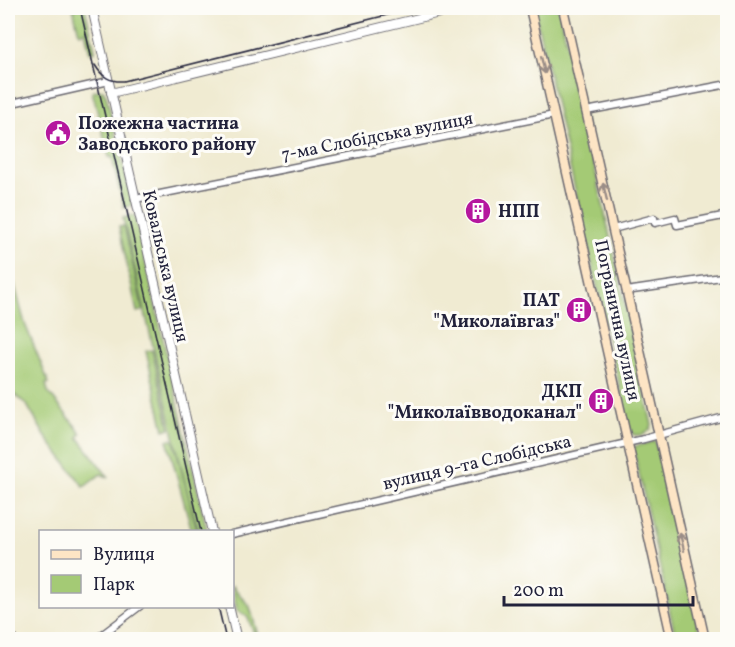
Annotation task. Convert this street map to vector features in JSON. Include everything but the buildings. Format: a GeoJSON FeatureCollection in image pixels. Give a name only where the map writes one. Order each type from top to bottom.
{"type":"FeatureCollection","features":[{"type":"Feature","properties":{"kind":"main road","name":"Погранична вулиця"},"geometry":{"type":"LineString","coordinates":[[530,8],[582,230],[672,639]]}},
{"type":"Feature","properties":{"kind":"main road","name":"Погранична вулиця"},"geometry":{"type":"LineString","coordinates":[[563,8],[705,639]]}},
{"type":"Feature","properties":{"kind":"street","name":"Ковальська вулиця"},"geometry":{"type":"LineString","coordinates":[[92,8],[212,530]]}},
{"type":"Feature","properties":{"kind":"street"},"geometry":{"type":"LineString","coordinates":[[111,93],[460,8]]}},
{"type":"Feature","properties":{"kind":"street"},"geometry":{"type":"LineString","coordinates":[[8,104],[109,81]]}},
{"type":"Feature","properties":{"kind":"street"},"geometry":{"type":"LineString","coordinates":[[586,111],[728,84]]}},
{"type":"Feature","properties":{"kind":"street","name":"7-ма Слобідська вулиця"},"geometry":{"type":"LineString","coordinates":[[135,199],[554,115]]}},
{"type":"Feature","properties":{"kind":"street"},"geometry":{"type":"LineString","coordinates":[[613,228],[654,219],[656,223],[675,218],[677,225],[728,215]]}},
{"type":"Feature","properties":{"kind":"street"},"geometry":{"type":"LineString","coordinates":[[626,291],[728,276]]}},
{"type":"Feature","properties":{"kind":"street","name":"вулиця 9-та Слобідська"},"geometry":{"type":"LineString","coordinates":[[234,534],[628,443],[728,416]]}},
{"type":"Feature","properties":{"kind":"street"},"geometry":{"type":"LineString","coordinates":[[95,639],[137,608]]}},
{"type":"Feature","properties":{"kind":"street"},"geometry":{"type":"LineString","coordinates":[[229,608],[237,639]]}},
{"type":"Feature","properties":{"kind":"street"},"geometry":{"type":"LineString","coordinates":[[8,630],[15,639]]}},
{"type":"Feature","properties":{"kind":"green space"},"geometry":{"type":"Polygon","coordinates":[[[73,8],[85,8],[95,51],[90,52],[85,31],[79,33],[73,8]]]}},
{"type":"Feature","properties":{"kind":"green space"},"geometry":{"type":"Polygon","coordinates":[[[534,8],[559,8],[652,425],[650,430],[643,435],[634,435],[629,428],[534,8]]]}},
{"type":"Feature","properties":{"kind":"green space"},"geometry":{"type":"Polygon","coordinates":[[[103,90],[132,200],[132,205],[124,208],[112,157],[109,157],[92,91],[103,90]]]}},
{"type":"Feature","properties":{"kind":"green space"},"geometry":{"type":"Polygon","coordinates":[[[133,215],[135,217],[207,530],[199,530],[189,500],[123,218],[133,215]]]}},
{"type":"Feature","properties":{"kind":"green space"},"geometry":{"type":"Polygon","coordinates":[[[124,226],[143,311],[137,312],[119,227],[124,226]]]}},
{"type":"Feature","properties":{"kind":"green space"},"geometry":{"type":"Polygon","coordinates":[[[8,261],[25,324],[49,383],[46,384],[48,392],[77,428],[81,434],[78,437],[109,478],[101,474],[84,487],[45,436],[27,405],[8,389],[8,261]]]}},
{"type":"Feature","properties":{"kind":"green space"},"geometry":{"type":"Polygon","coordinates":[[[152,350],[170,428],[164,430],[146,351],[152,350]]]}},
{"type":"Feature","properties":{"kind":"green space"},"geometry":{"type":"Polygon","coordinates":[[[167,440],[174,441],[197,530],[192,530],[167,440]]]}},
{"type":"Feature","properties":{"kind":"green space"},"geometry":{"type":"Polygon","coordinates":[[[655,441],[701,639],[676,639],[633,447],[655,441]]]}},
{"type":"Feature","properties":{"kind":"green space"},"geometry":{"type":"Polygon","coordinates":[[[234,587],[250,607],[259,639],[245,639],[244,637],[254,633],[247,616],[237,611],[234,587]]]}},
{"type":"Feature","properties":{"kind":"tram line"},"geometry":{"type":"LineString","coordinates":[[80,8],[201,530]]}},
{"type":"Feature","properties":{"kind":"tram line"},"geometry":{"type":"LineString","coordinates":[[95,65],[107,78],[124,81],[415,8]]}},
{"type":"Feature","properties":{"kind":"tram line"},"geometry":{"type":"LineString","coordinates":[[218,608],[226,640]]}},
{"type":"Feature","properties":{"kind":"place","name":"Пожежна частина Заводського району"},"geometry":{"type":"Point","coordinates":[58,133]}},
{"type":"Feature","properties":{"kind":"place","name":"НПП"},"geometry":{"type":"Point","coordinates":[478,211]}},
{"type":"Feature","properties":{"kind":"place","name":"ПАТ \"Миколаївгаз\""},"geometry":{"type":"Point","coordinates":[579,310]}},
{"type":"Feature","properties":{"kind":"place","name":"ДКП \"Миколаївводоканал\""},"geometry":{"type":"Point","coordinates":[601,401]}}]}
